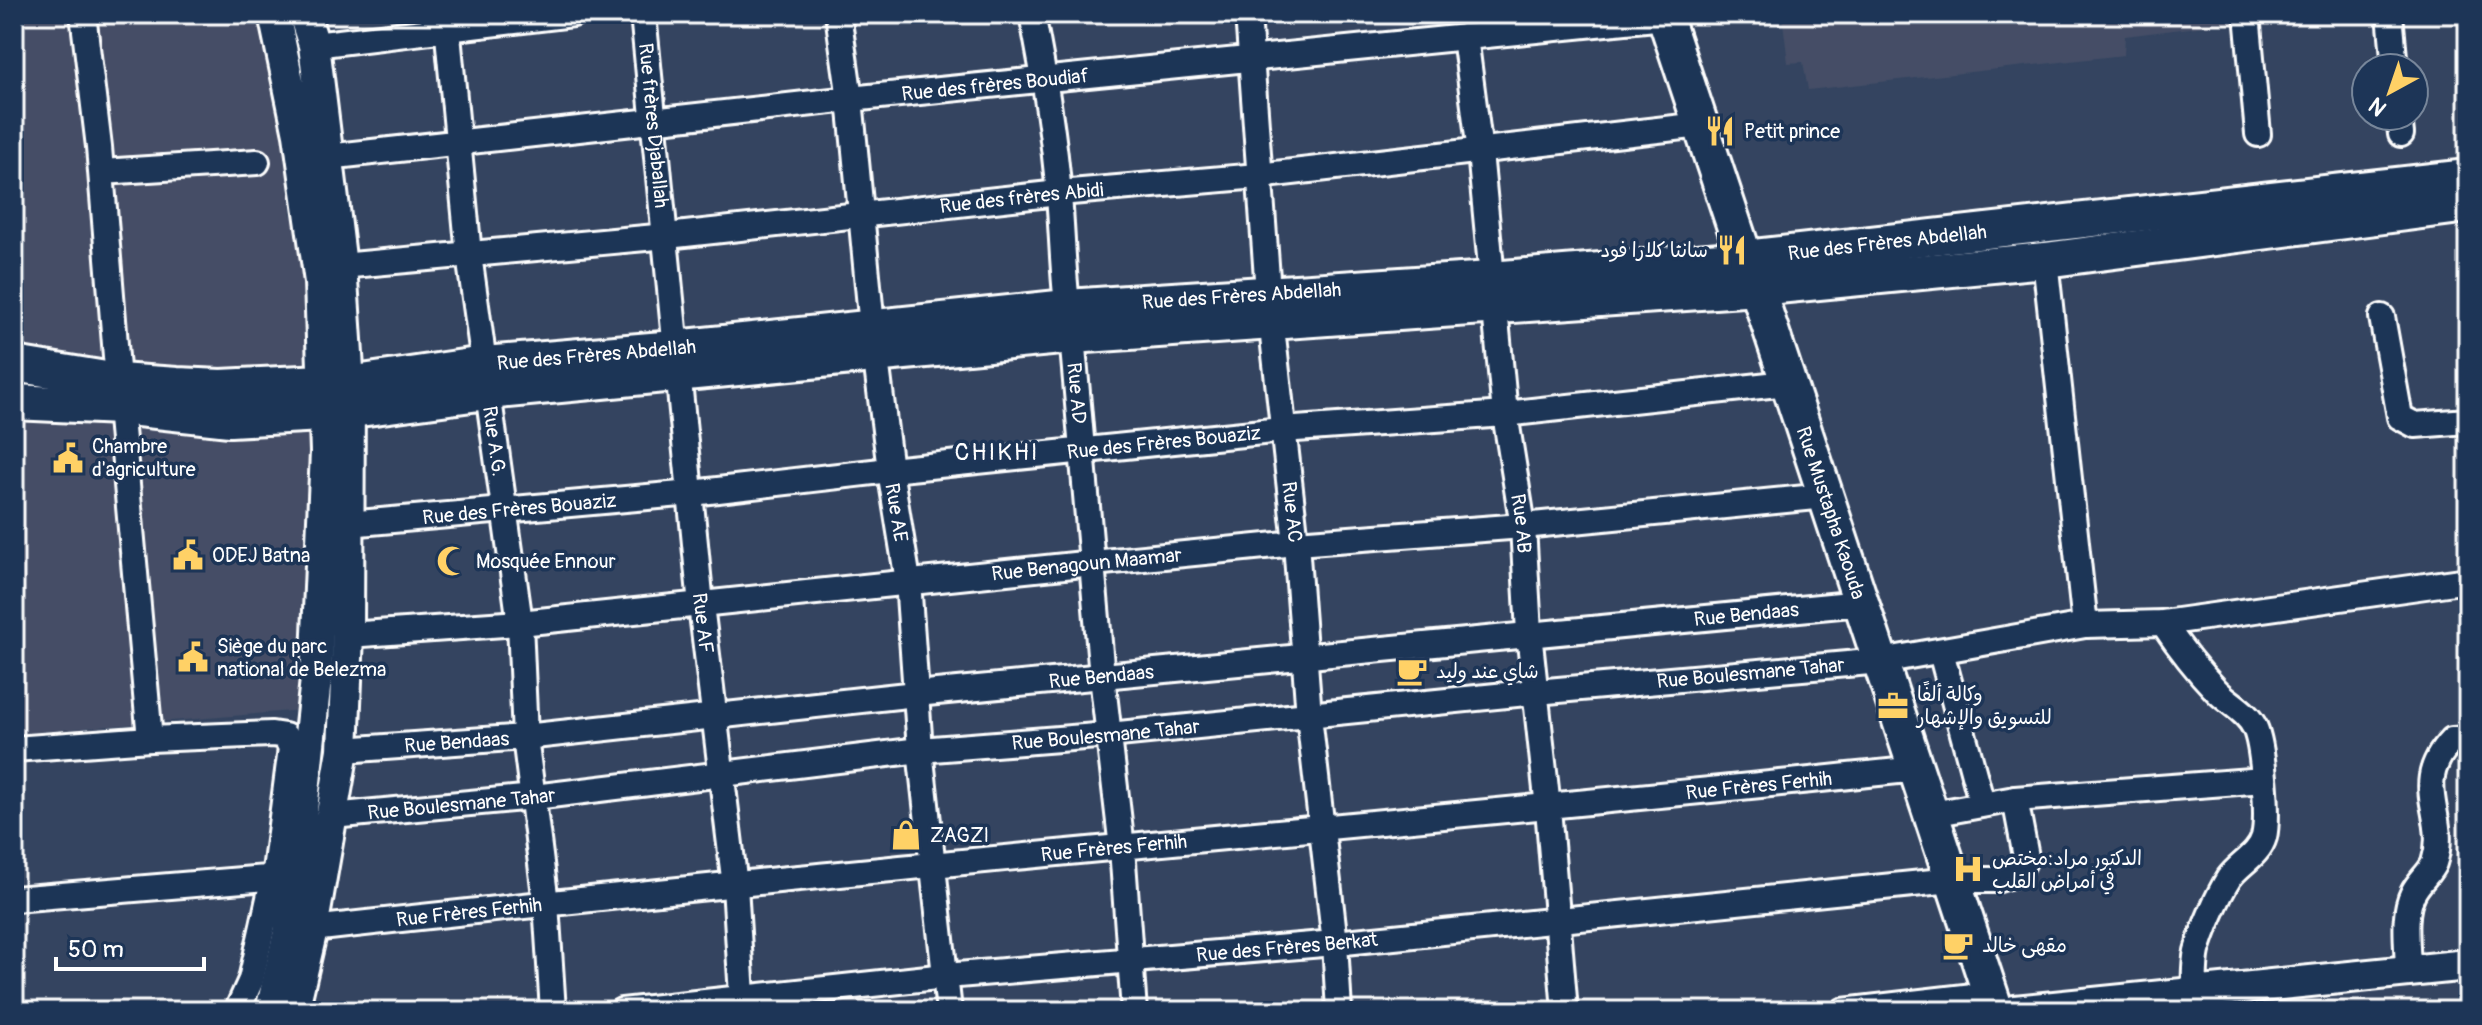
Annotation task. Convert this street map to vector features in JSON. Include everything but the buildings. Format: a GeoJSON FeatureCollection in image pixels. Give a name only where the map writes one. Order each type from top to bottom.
{"type":"FeatureCollection","features":[{"type":"Feature","properties":{"kind":"main road","name":"Rue Mustapha Kaouda"},"geometry":{"type":"LineString","coordinates":[[1664,15],[1952,880],[2001,1005]]}},
{"type":"Feature","properties":{"kind":"main road","name":"Rue des Frères Abdellah"},"geometry":{"type":"LineString","coordinates":[[1751,273],[2468,177]]}},
{"type":"Feature","properties":{"kind":"main road","name":"Rue des Frères Abdellah"},"geometry":{"type":"LineString","coordinates":[[14,364],[119,394],[230,419],[336,398],[486,378],[1069,322],[1493,294],[1751,273],[2045,260],[2468,205]]}},
{"type":"Feature","properties":{"kind":"main road","name":"Rue des Frères Abdellah"},"geometry":{"type":"LineString","coordinates":[[14,402],[119,394]]}},
{"type":"Feature","properties":{"kind":"street"},"geometry":{"type":"LineString","coordinates":[[83,14],[102,172],[150,739]]}},
{"type":"Feature","properties":{"kind":"street"},"geometry":{"type":"LineString","coordinates":[[274,14],[299,134],[336,398],[348,524],[348,635],[343,750],[312,929],[293,1011]]}},
{"type":"Feature","properties":{"kind":"street"},"geometry":{"type":"LineString","coordinates":[[271,1011],[289,932],[316,679],[326,452],[336,398],[341,266],[314,45],[304,14]]}},
{"type":"Feature","properties":{"kind":"street"},"geometry":{"type":"LineString","coordinates":[[314,45],[447,21],[573,14]]}},
{"type":"Feature","properties":{"kind":"street","name":"Rue frères Djaballah"},"geometry":{"type":"LineString","coordinates":[[643,14],[667,236]]}},
{"type":"Feature","properties":{"kind":"street","name":"Rue AE"},"geometry":{"type":"LineString","coordinates":[[838,14],[850,99],[874,342],[908,581],[920,750],[949,1011]]}},
{"type":"Feature","properties":{"kind":"street","name":"Rue AD"},"geometry":{"type":"LineString","coordinates":[[1032,14],[1045,80],[1059,193],[1102,676],[1122,848],[1134,1011]]}},
{"type":"Feature","properties":{"kind":"street","name":"Rue AC"},"geometry":{"type":"LineString","coordinates":[[1248,14],[1269,307],[1296,543],[1309,716],[1335,943],[1339,1011]]}},
{"type":"Feature","properties":{"kind":"street"},"geometry":{"type":"LineString","coordinates":[[2247,14],[2258,134]]}},
{"type":"Feature","properties":{"kind":"street"},"geometry":{"type":"LineString","coordinates":[[2390,14],[2394,52]]}},
{"type":"Feature","properties":{"kind":"street","name":"Rue des frères Boudiaf"},"geometry":{"type":"LineString","coordinates":[[327,157],[850,99],[1664,15]]}},
{"type":"Feature","properties":{"kind":"street","name":"Rue A.G."},"geometry":{"type":"LineString","coordinates":[[447,21],[469,255],[520,623],[525,737],[546,903],[553,1011]]}},
{"type":"Feature","properties":{"kind":"street","name":"Rue AB"},"geometry":{"type":"LineString","coordinates":[[1465,37],[1480,152],[1505,414],[1523,526],[1529,633],[1565,1011]]}},
{"type":"Feature","properties":{"kind":"street","name":"Rue des frères Abidi"},"geometry":{"type":"LineString","coordinates":[[341,266],[667,236],[1059,193],[1258,176],[1701,125]]}},
{"type":"Feature","properties":{"kind":"street"},"geometry":{"type":"LineString","coordinates":[[102,172],[257,162]]}},
{"type":"Feature","properties":{"kind":"street","name":"Rue AF"},"geometry":{"type":"LineString","coordinates":[[667,236],[676,361],[692,493],[701,605],[735,886],[742,1004]]}},
{"type":"Feature","properties":{"kind":"street"},"geometry":{"type":"LineString","coordinates":[[2045,260],[2085,625]]}},
{"type":"Feature","properties":{"kind":"street"},"geometry":{"type":"LineString","coordinates":[[2382,317],[2400,417],[2415,425],[2468,421]]}},
{"type":"Feature","properties":{"kind":"street","name":"Rue des Frères Bouaziz"},"geometry":{"type":"LineString","coordinates":[[348,524],[692,493],[1282,430],[1505,414],[1787,383]]}},
{"type":"Feature","properties":{"kind":"street","name":"Rue Benagoun Maamar"},"geometry":{"type":"LineString","coordinates":[[348,635],[520,623],[1296,543],[1523,526],[1826,496]]}},
{"type":"Feature","properties":{"kind":"street","name":"Rue Boulesmane Tahar"},"geometry":{"type":"LineString","coordinates":[[332,816],[534,797],[920,750],[1109,735],[1881,661],[2085,625],[2163,623],[2468,580]]}},
{"type":"Feature","properties":{"kind":"street","name":"Rue Bendaas"},"geometry":{"type":"LineString","coordinates":[[343,750],[525,737],[916,694],[1861,603]]}},
{"type":"Feature","properties":{"kind":"street"},"geometry":{"type":"LineString","coordinates":[[2163,623],[2183,653],[2254,726],[2264,780],[2264,835],[2260,845],[2230,877],[2207,925],[2197,953],[2194,994]]}},
{"type":"Feature","properties":{"kind":"street"},"geometry":{"type":"LineString","coordinates":[[1941,652],[1982,804]]}},
{"type":"Feature","properties":{"kind":"street"},"geometry":{"type":"LineString","coordinates":[[14,749],[150,739],[285,736],[291,748],[275,871],[251,980],[237,1011]]}},
{"type":"Feature","properties":{"kind":"street"},"geometry":{"type":"LineString","coordinates":[[2408,972],[2407,904],[2433,864],[2436,847],[2430,777],[2435,762],[2452,740],[2468,739]]}},
{"type":"Feature","properties":{"kind":"street","name":"Rue Frères Ferhih"},"geometry":{"type":"LineString","coordinates":[[312,929],[546,903],[1548,808],[1917,769]]}},
{"type":"Feature","properties":{"kind":"street"},"geometry":{"type":"LineString","coordinates":[[1932,814],[2015,799],[2264,780]]}},
{"type":"Feature","properties":{"kind":"street","name":"Rue des Frères Berkat"},"geometry":{"type":"LineString","coordinates":[[622,1011],[742,1004],[946,976],[1335,943],[1952,880],[1996,880],[2018,873],[2026,857],[2015,799]]}},
{"type":"Feature","properties":{"kind":"street"},"geometry":{"type":"LineString","coordinates":[[14,899],[261,880],[275,871]]}},
{"type":"Feature","properties":{"kind":"street"},"geometry":{"type":"LineString","coordinates":[[1843,1011],[2194,994],[2468,965]]}},
{"type":"Feature","properties":{"kind":"shaded area"},"geometry":{"type":"Polygon","coordinates":[[[14,14],[265,14],[277,72],[291,215],[298,229],[316,354],[303,710],[14,734],[14,14]]]}},
{"type":"Feature","properties":{"kind":"shaded area"},"geometry":{"type":"Polygon","coordinates":[[[1782,14],[2238,14],[2239,22],[2125,36],[2124,55],[1808,90],[1803,62],[1788,63],[1782,14]]]}},
{"type":"Feature","properties":{"kind":"place","name":"Petit prince"},"geometry":{"type":"Point","coordinates":[1720,131]}},
{"type":"Feature","properties":{"kind":"place","name":"سانتا كلارا فود"},"geometry":{"type":"Point","coordinates":[1732,250]}},
{"type":"Feature","properties":{"kind":"place","name":"Chambre d'agriculture"},"geometry":{"type":"Point","coordinates":[68,458]}},
{"type":"Feature","properties":{"kind":"place","name":"ODEJ Batna"},"geometry":{"type":"Point","coordinates":[188,555]}},
{"type":"Feature","properties":{"kind":"place","name":"Mosquée Ennour"},"geometry":{"type":"Point","coordinates":[452,561]}},
{"type":"Feature","properties":{"kind":"place","name":"Siège du parc national de Belezma"},"geometry":{"type":"Point","coordinates":[193,657]}},
{"type":"Feature","properties":{"kind":"place","name":"شاي عند وليد"},"geometry":{"type":"Point","coordinates":[1412,671]}},
{"type":"Feature","properties":{"kind":"place","name":"وكالة ألفًا للتسويق والإشهار"},"geometry":{"type":"Point","coordinates":[1893,706]}},
{"type":"Feature","properties":{"kind":"place","name":"ZAGZI"},"geometry":{"type":"Point","coordinates":[906,835]}},
{"type":"Feature","properties":{"kind":"place","name":"الدكتور مراد:مختص في أمراض القلب"},"geometry":{"type":"Point","coordinates":[1968,869]}},
{"type":"Feature","properties":{"kind":"place","name":"مقهى خالد"},"geometry":{"type":"Point","coordinates":[1958,945]}},
{"type":"Feature","properties":{"kind":"district","name":"CHIKHI"},"geometry":{"type":"Point","coordinates":[997,452]}}]}
